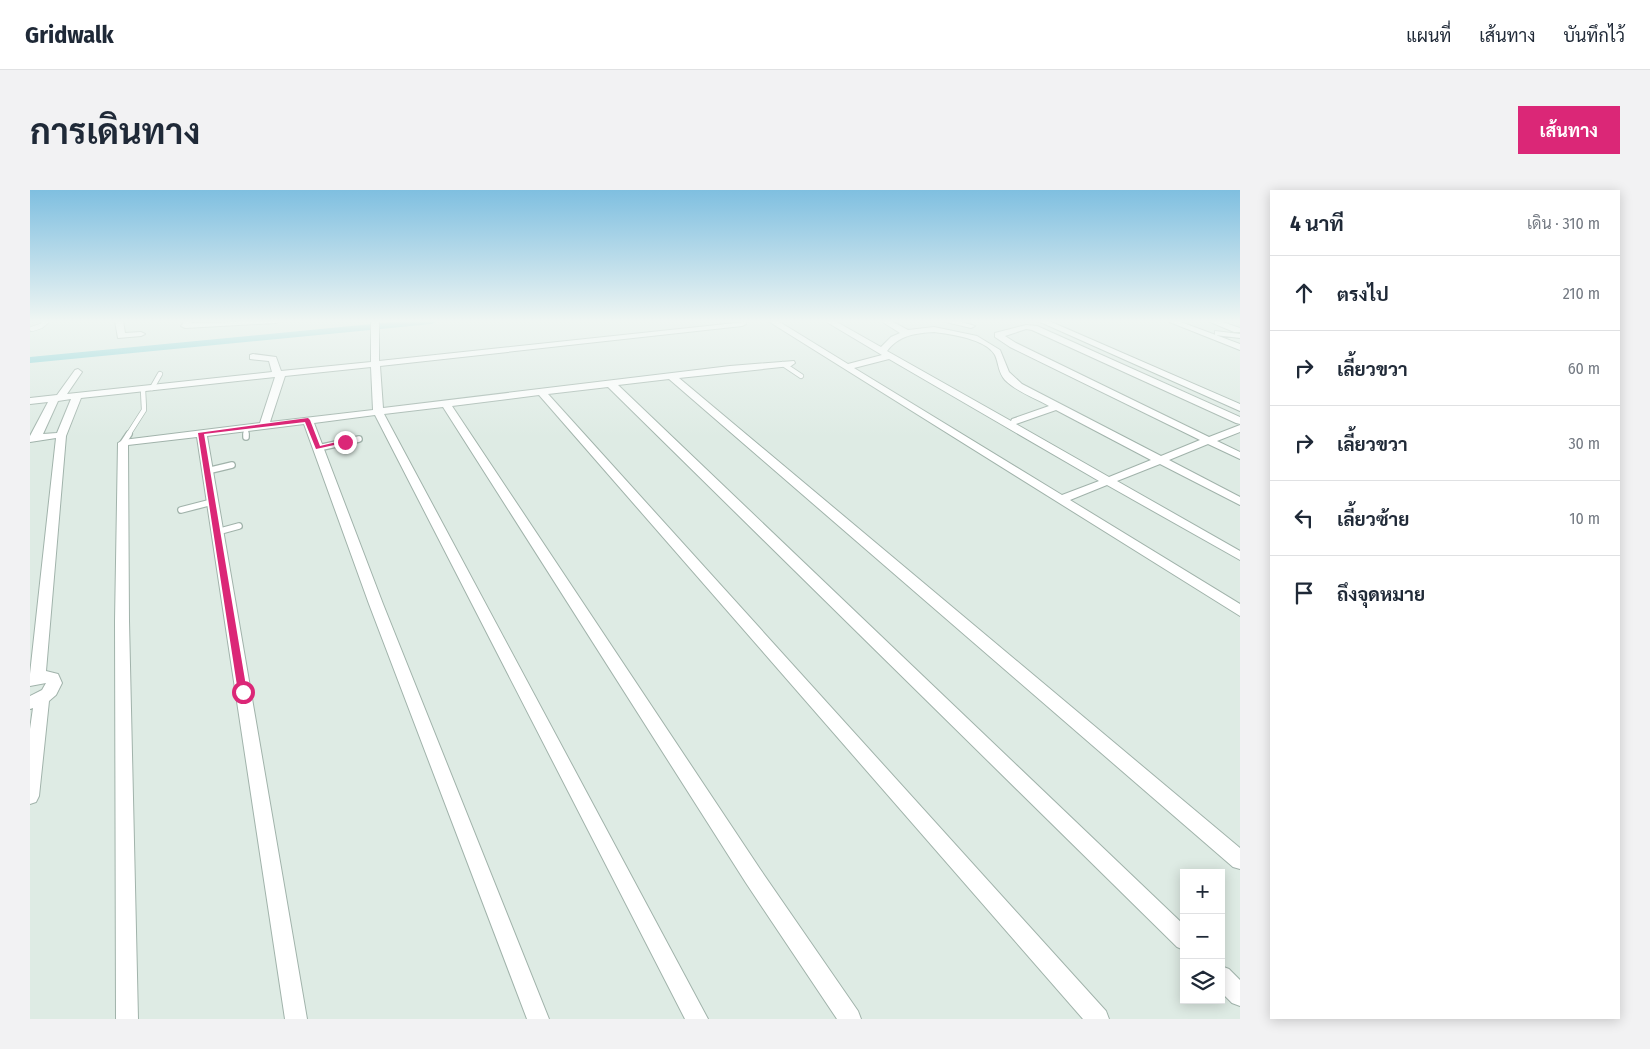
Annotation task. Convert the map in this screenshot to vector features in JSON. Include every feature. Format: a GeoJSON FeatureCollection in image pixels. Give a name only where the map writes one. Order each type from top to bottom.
{"type":"FeatureCollection","features":[{"type":"Feature","properties":{"kind":"street"},"geometry":{"type":"LineString","coordinates":[[264,426],[279,375],[273,360]]}},
{"type":"Feature","properties":{"kind":"street"},"geometry":{"type":"LineString","coordinates":[[375,360],[378,411],[445,542],[697,1019]]}},
{"type":"Feature","properties":{"kind":"street"},"geometry":{"type":"LineString","coordinates":[[30,401],[415,360]]}},
{"type":"Feature","properties":{"kind":"street"},"geometry":{"type":"LineString","coordinates":[[835,360],[1240,611]]}},
{"type":"Feature","properties":{"kind":"street"},"geometry":{"type":"LineString","coordinates":[[848,368],[871,360]]}},
{"type":"Feature","properties":{"kind":"street"},"geometry":{"type":"LineString","coordinates":[[896,360],[1240,556]]}},
{"type":"Feature","properties":{"kind":"street"},"geometry":{"type":"LineString","coordinates":[[1001,360],[1002,369],[1009,379],[1240,502]]}},
{"type":"Feature","properties":{"kind":"street"},"geometry":{"type":"LineString","coordinates":[[1043,360],[1240,456]]}},
{"type":"Feature","properties":{"kind":"street"},"geometry":{"type":"LineString","coordinates":[[1104,360],[1240,421]]}},
{"type":"Feature","properties":{"kind":"street"},"geometry":{"type":"LineString","coordinates":[[1130,360],[1240,408]]}},
{"type":"Feature","properties":{"kind":"street"},"geometry":{"type":"LineString","coordinates":[[127,1019],[122,611],[123,443],[201,433],[246,432],[264,426],[378,411],[787,363]]}},
{"type":"Feature","properties":{"kind":"street"},"geometry":{"type":"LineString","coordinates":[[33,438],[58,398],[78,372]]}},
{"type":"Feature","properties":{"kind":"street"},"geometry":{"type":"LineString","coordinates":[[670,376],[1240,860]]}},
{"type":"Feature","properties":{"kind":"street"},"geometry":{"type":"LineString","coordinates":[[611,384],[1180,936]]}},
{"type":"Feature","properties":{"kind":"street"},"geometry":{"type":"LineString","coordinates":[[541,392],[1098,1019]]}},
{"type":"Feature","properties":{"kind":"street"},"geometry":{"type":"LineString","coordinates":[[30,796],[36,700],[52,690],[55,681],[49,676],[34,679],[60,436],[76,396]]}},
{"type":"Feature","properties":{"kind":"street"},"geometry":{"type":"LineString","coordinates":[[446,404],[752,876],[850,1019]]}},
{"type":"Feature","properties":{"kind":"street"},"geometry":{"type":"LineString","coordinates":[[1016,421],[1057,406]]}},
{"type":"Feature","properties":{"kind":"street"},"geometry":{"type":"LineString","coordinates":[[308,420],[538,1019]]}},
{"type":"Feature","properties":{"kind":"street"},"geometry":{"type":"LineString","coordinates":[[1061,500],[1240,428]]}},
{"type":"Feature","properties":{"kind":"street"},"geometry":{"type":"LineString","coordinates":[[201,433],[296,1019]]}},
{"type":"Feature","properties":{"kind":"street"},"geometry":{"type":"LineString","coordinates":[[33,438],[60,436]]}},
{"type":"Feature","properties":{"kind":"street"},"geometry":{"type":"LineString","coordinates":[[1225,981],[1240,995]]}},
{"type":"Feature","properties":{"kind":"lane"},"geometry":{"type":"LineString","coordinates":[[787,363],[801,376]]}},
{"type":"Feature","properties":{"kind":"lane"},"geometry":{"type":"LineString","coordinates":[[123,443],[144,410],[148,389],[160,374]]}},
{"type":"Feature","properties":{"kind":"lane"},"geometry":{"type":"LineString","coordinates":[[318,448],[359,439]]}},
{"type":"Feature","properties":{"kind":"lane"},"geometry":{"type":"LineString","coordinates":[[207,471],[232,465]]}},
{"type":"Feature","properties":{"kind":"lane"},"geometry":{"type":"LineString","coordinates":[[181,510],[212,502]]}},
{"type":"Feature","properties":{"kind":"lane"},"geometry":{"type":"LineString","coordinates":[[217,532],[238,526]]}},
{"type":"Feature","properties":{"kind":"route"},"geometry":{"type":"LineString","coordinates":[[243,692],[201,433],[308,420],[318,448],[345,442]]}}]}
